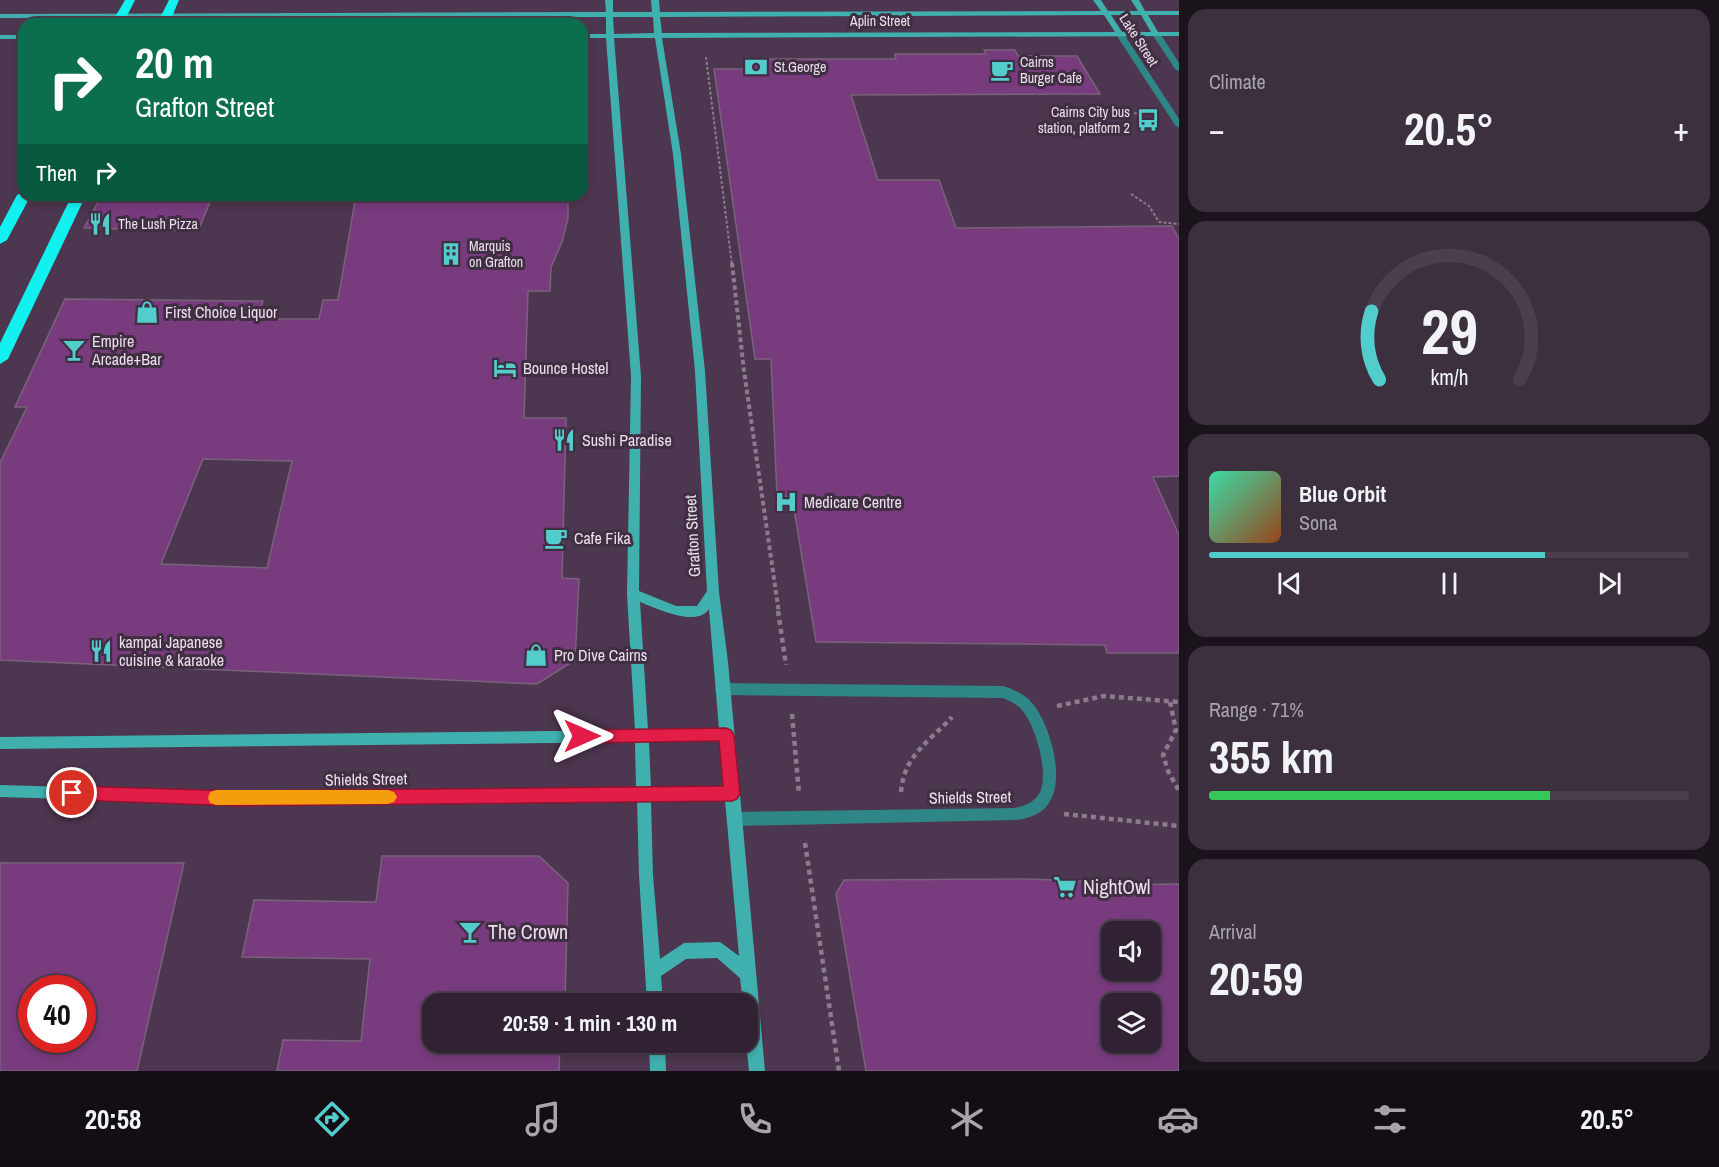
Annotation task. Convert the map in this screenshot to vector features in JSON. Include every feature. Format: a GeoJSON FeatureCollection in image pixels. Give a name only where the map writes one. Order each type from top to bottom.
{"type":"FeatureCollection","features":[{"type":"Feature","properties":{"kind":"highway"},"geometry":{"type":"LineString","coordinates":[[120,18],[130,0]]}},
{"type":"Feature","properties":{"kind":"highway"},"geometry":{"type":"LineString","coordinates":[[166,18],[174,0]]}},
{"type":"Feature","properties":{"kind":"highway"},"geometry":{"type":"LineString","coordinates":[[0,240],[21,201]]}},
{"type":"Feature","properties":{"kind":"highway"},"geometry":{"type":"LineString","coordinates":[[0,359],[76,201]]}},
{"type":"Feature","properties":{"kind":"street"},"geometry":{"type":"LineString","coordinates":[[609,0],[609,36],[636,376],[633,594],[642,736],[646,875],[655,993]]}},
{"type":"Feature","properties":{"kind":"street","name":"Grafton Street"},"geometry":{"type":"LineString","coordinates":[[655,0],[658,36],[677,154],[700,371],[713,592],[757,1071]]}},
{"type":"Feature","properties":{"kind":"street","name":"Lake Street"},"geometry":{"type":"LineString","coordinates":[[1097,0],[1179,124]]}},
{"type":"Feature","properties":{"kind":"street","name":"Lake Street"},"geometry":{"type":"LineString","coordinates":[[1135,0],[1179,69]]}},
{"type":"Feature","properties":{"kind":"street","name":"Aplin Street"},"geometry":{"type":"LineString","coordinates":[[343,18],[656,14],[1179,13]]}},
{"type":"Feature","properties":{"kind":"street","name":"Aplin Street"},"geometry":{"type":"LineString","coordinates":[[0,16],[60,18]]}},
{"type":"Feature","properties":{"kind":"street","name":"Aplin Street"},"geometry":{"type":"LineString","coordinates":[[588,36],[1179,34]]}},
{"type":"Feature","properties":{"kind":"street"},"geometry":{"type":"LineString","coordinates":[[0,37],[18,37]]}},
{"type":"Feature","properties":{"kind":"street"},"geometry":{"type":"LineString","coordinates":[[633,594],[675,611],[701,610],[713,592]]}},
{"type":"Feature","properties":{"kind":"street"},"geometry":{"type":"LineString","coordinates":[[722,689],[995,690],[1011,694],[1028,705],[1037,721],[1050,779],[1048,790],[1040,805]]}},
{"type":"Feature","properties":{"kind":"street"},"geometry":{"type":"LineString","coordinates":[[0,743],[726,735]]}},
{"type":"Feature","properties":{"kind":"street","name":"Shields Street"},"geometry":{"type":"LineString","coordinates":[[0,791],[239,798],[732,794]]}},
{"type":"Feature","properties":{"kind":"street","name":"Shields Street"},"geometry":{"type":"LineString","coordinates":[[734,819],[1015,814],[1033,810],[1040,805]]}},
{"type":"Feature","properties":{"kind":"street"},"geometry":{"type":"LineString","coordinates":[[654,972],[684,951],[720,950],[748,974]]}},
{"type":"Feature","properties":{"kind":"street"},"geometry":{"type":"LineString","coordinates":[[657,1053],[658,1071]]}},
{"type":"Feature","properties":{"kind":"path"},"geometry":{"type":"LineString","coordinates":[[705,51],[720,154],[744,371],[789,690],[801,818],[839,1071]]}},
{"type":"Feature","properties":{"kind":"path"},"geometry":{"type":"LineString","coordinates":[[1074,115],[1171,112]]}},
{"type":"Feature","properties":{"kind":"path"},"geometry":{"type":"LineString","coordinates":[[1131,194],[1149,206],[1159,222],[1179,224]]}},
{"type":"Feature","properties":{"kind":"path"},"geometry":{"type":"LineString","coordinates":[[904,816],[900,784],[909,759],[949,721],[972,690]]}},
{"type":"Feature","properties":{"kind":"path"},"geometry":{"type":"LineString","coordinates":[[1033,711],[1104,696],[1179,702]]}},
{"type":"Feature","properties":{"kind":"path"},"geometry":{"type":"LineString","coordinates":[[1170,702],[1177,736],[1163,756],[1179,791]]}},
{"type":"Feature","properties":{"kind":"path"},"geometry":{"type":"LineString","coordinates":[[1040,805],[1073,816],[1179,826]]}},
{"type":"Feature","properties":{"kind":"shaded area"},"geometry":{"type":"Polygon","coordinates":[[[0,0],[1179,0],[1179,1071],[0,1071],[0,0]]]}},
{"type":"Feature","properties":{"kind":"building"},"geometry":{"type":"Polygon","coordinates":[[[984,50],[1015,50],[1018,56],[1077,56],[1100,94],[851,95],[878,180],[939,180],[956,228],[1172,226],[1179,239],[1179,476],[1153,477],[1179,535],[1179,653],[1107,653],[1105,645],[816,642],[792,497],[777,495],[771,359],[755,359],[714,69],[744,69],[763,59],[896,59],[895,54],[986,54],[984,50]]]}},
{"type":"Feature","properties":{"kind":"building"},"geometry":{"type":"Polygon","coordinates":[[[99,201],[210,201],[198,231],[84,228],[99,201]]]}},
{"type":"Feature","properties":{"kind":"building"},"geometry":{"type":"Polygon","coordinates":[[[355,201],[568,201],[568,218],[562,242],[551,267],[550,291],[528,291],[524,418],[566,418],[562,578],[579,579],[575,660],[537,684],[0,660],[0,463],[27,407],[15,407],[65,299],[263,301],[257,319],[319,319],[323,300],[338,300],[355,201]],[[203,459],[161,564],[267,568],[292,461],[203,459]]]}},
{"type":"Feature","properties":{"kind":"building"},"geometry":{"type":"Polygon","coordinates":[[[382,856],[539,856],[568,883],[565,993],[422,993],[422,1053],[560,1053],[559,1071],[277,1071],[283,1040],[361,1041],[370,959],[242,957],[254,900],[376,902],[382,856]]]}},
{"type":"Feature","properties":{"kind":"building"},"geometry":{"type":"Polygon","coordinates":[[[0,863],[184,863],[137,1071],[0,1071],[0,863]]]}},
{"type":"Feature","properties":{"kind":"building"},"geometry":{"type":"Polygon","coordinates":[[[1027,879],[1102,882],[1103,885],[1179,884],[1179,1071],[866,1071],[836,894],[844,880],[1027,879]]]}},
{"type":"Feature","properties":{"kind":"slow traffic"},"geometry":{"type":"LineString","coordinates":[[216,798],[388,797]]}},
{"type":"Feature","properties":{"kind":"place","name":"St.George"},"geometry":{"type":"Point","coordinates":[756,67]}},
{"type":"Feature","properties":{"kind":"place","name":"Cairns Burger Cafe"},"geometry":{"type":"Point","coordinates":[1002,70]}},
{"type":"Feature","properties":{"kind":"place","name":"Cairns City bus station, platform 2"},"geometry":{"type":"Point","coordinates":[1148,120]}},
{"type":"Feature","properties":{"kind":"place","name":"The Lush Pizza"},"geometry":{"type":"Point","coordinates":[100,224]}},
{"type":"Feature","properties":{"kind":"place","name":"Marquis on Grafton"},"geometry":{"type":"Point","coordinates":[451,254]}},
{"type":"Feature","properties":{"kind":"place","name":"First Choice Liquor"},"geometry":{"type":"Point","coordinates":[147,312]}},
{"type":"Feature","properties":{"kind":"place","name":"Empire Arcade+Bar"},"geometry":{"type":"Point","coordinates":[74,350]}},
{"type":"Feature","properties":{"kind":"place","name":"Bounce Hostel"},"geometry":{"type":"Point","coordinates":[505,368]}},
{"type":"Feature","properties":{"kind":"place","name":"Sushi Paradise"},"geometry":{"type":"Point","coordinates":[564,440]}},
{"type":"Feature","properties":{"kind":"place","name":"Medicare Centre"},"geometry":{"type":"Point","coordinates":[786,502]}},
{"type":"Feature","properties":{"kind":"place","name":"Cafe Fika"},"geometry":{"type":"Point","coordinates":[556,538]}},
{"type":"Feature","properties":{"kind":"place","name":"kampai Japanese cuisine & karaoke"},"geometry":{"type":"Point","coordinates":[101,651]}},
{"type":"Feature","properties":{"kind":"place","name":"Pro Dive Cairns"},"geometry":{"type":"Point","coordinates":[536,655]}},
{"type":"Feature","properties":{"kind":"place","name":"NightOwl"},"geometry":{"type":"Point","coordinates":[1065,887]}},
{"type":"Feature","properties":{"kind":"place","name":"The Crown"},"geometry":{"type":"Point","coordinates":[470,932]}},
{"type":"Feature","properties":{"kind":"route"},"geometry":{"type":"LineString","coordinates":[[72,793],[239,798],[732,794],[726,735],[582,736]]}}]}
